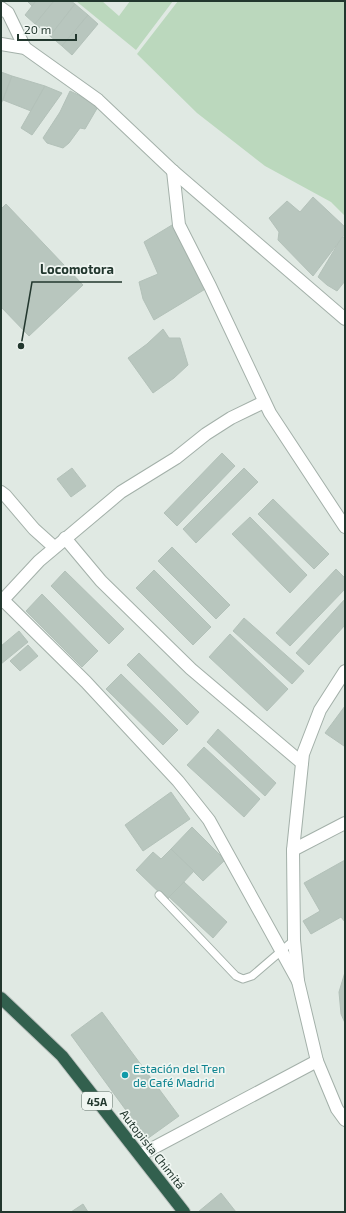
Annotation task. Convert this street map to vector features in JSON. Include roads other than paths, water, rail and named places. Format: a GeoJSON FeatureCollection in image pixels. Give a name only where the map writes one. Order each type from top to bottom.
{"type":"FeatureCollection","features":[{"type":"Feature","properties":{"kind":"highway","name":"Autopista Chimitá"},"geometry":{"type":"LineString","coordinates":[[1,998],[62,1056],[184,1212]]}},
{"type":"Feature","properties":{"kind":"street"},"geometry":{"type":"LineString","coordinates":[[1,8],[8,13],[25,48]]}},
{"type":"Feature","properties":{"kind":"street"},"geometry":{"type":"LineString","coordinates":[[1,44],[25,48],[98,100],[173,171],[345,319]]}},
{"type":"Feature","properties":{"kind":"street"},"geometry":{"type":"LineString","coordinates":[[173,171],[178,225],[210,286],[270,413],[345,528]]}},
{"type":"Feature","properties":{"kind":"street"},"geometry":{"type":"LineString","coordinates":[[264,402],[231,418],[206,434],[176,458],[121,492],[54,547],[23,576],[2,601],[86,682],[178,781],[209,820],[298,981]]}},
{"type":"Feature","properties":{"kind":"street"},"geometry":{"type":"LineString","coordinates":[[1,492],[34,529],[54,547]]}},
{"type":"Feature","properties":{"kind":"street"},"geometry":{"type":"LineString","coordinates":[[65,538],[101,581],[191,668],[302,763]]}},
{"type":"Feature","properties":{"kind":"street"},"geometry":{"type":"LineString","coordinates":[[345,671],[320,710],[304,754],[293,850],[294,940],[298,981],[317,1061],[337,1109],[345,1120]]}},
{"type":"Feature","properties":{"kind":"street"},"geometry":{"type":"LineString","coordinates":[[293,850],[345,823]]}},
{"type":"Feature","properties":{"kind":"street"},"geometry":{"type":"LineString","coordinates":[[140,1155],[317,1061]]}},
{"type":"Feature","properties":{"kind":"lane"},"geometry":{"type":"LineString","coordinates":[[158,895],[236,976],[243,979],[252,976],[294,940]]}},
{"type":"Feature","properties":{"kind":"place","name":"Locomotora"},"geometry":{"type":"Point","coordinates":[21,346]}},
{"type":"Feature","properties":{"kind":"place","name":"Estación del Tren de Café Madrid"},"geometry":{"type":"Point","coordinates":[125,1075]}}]}
